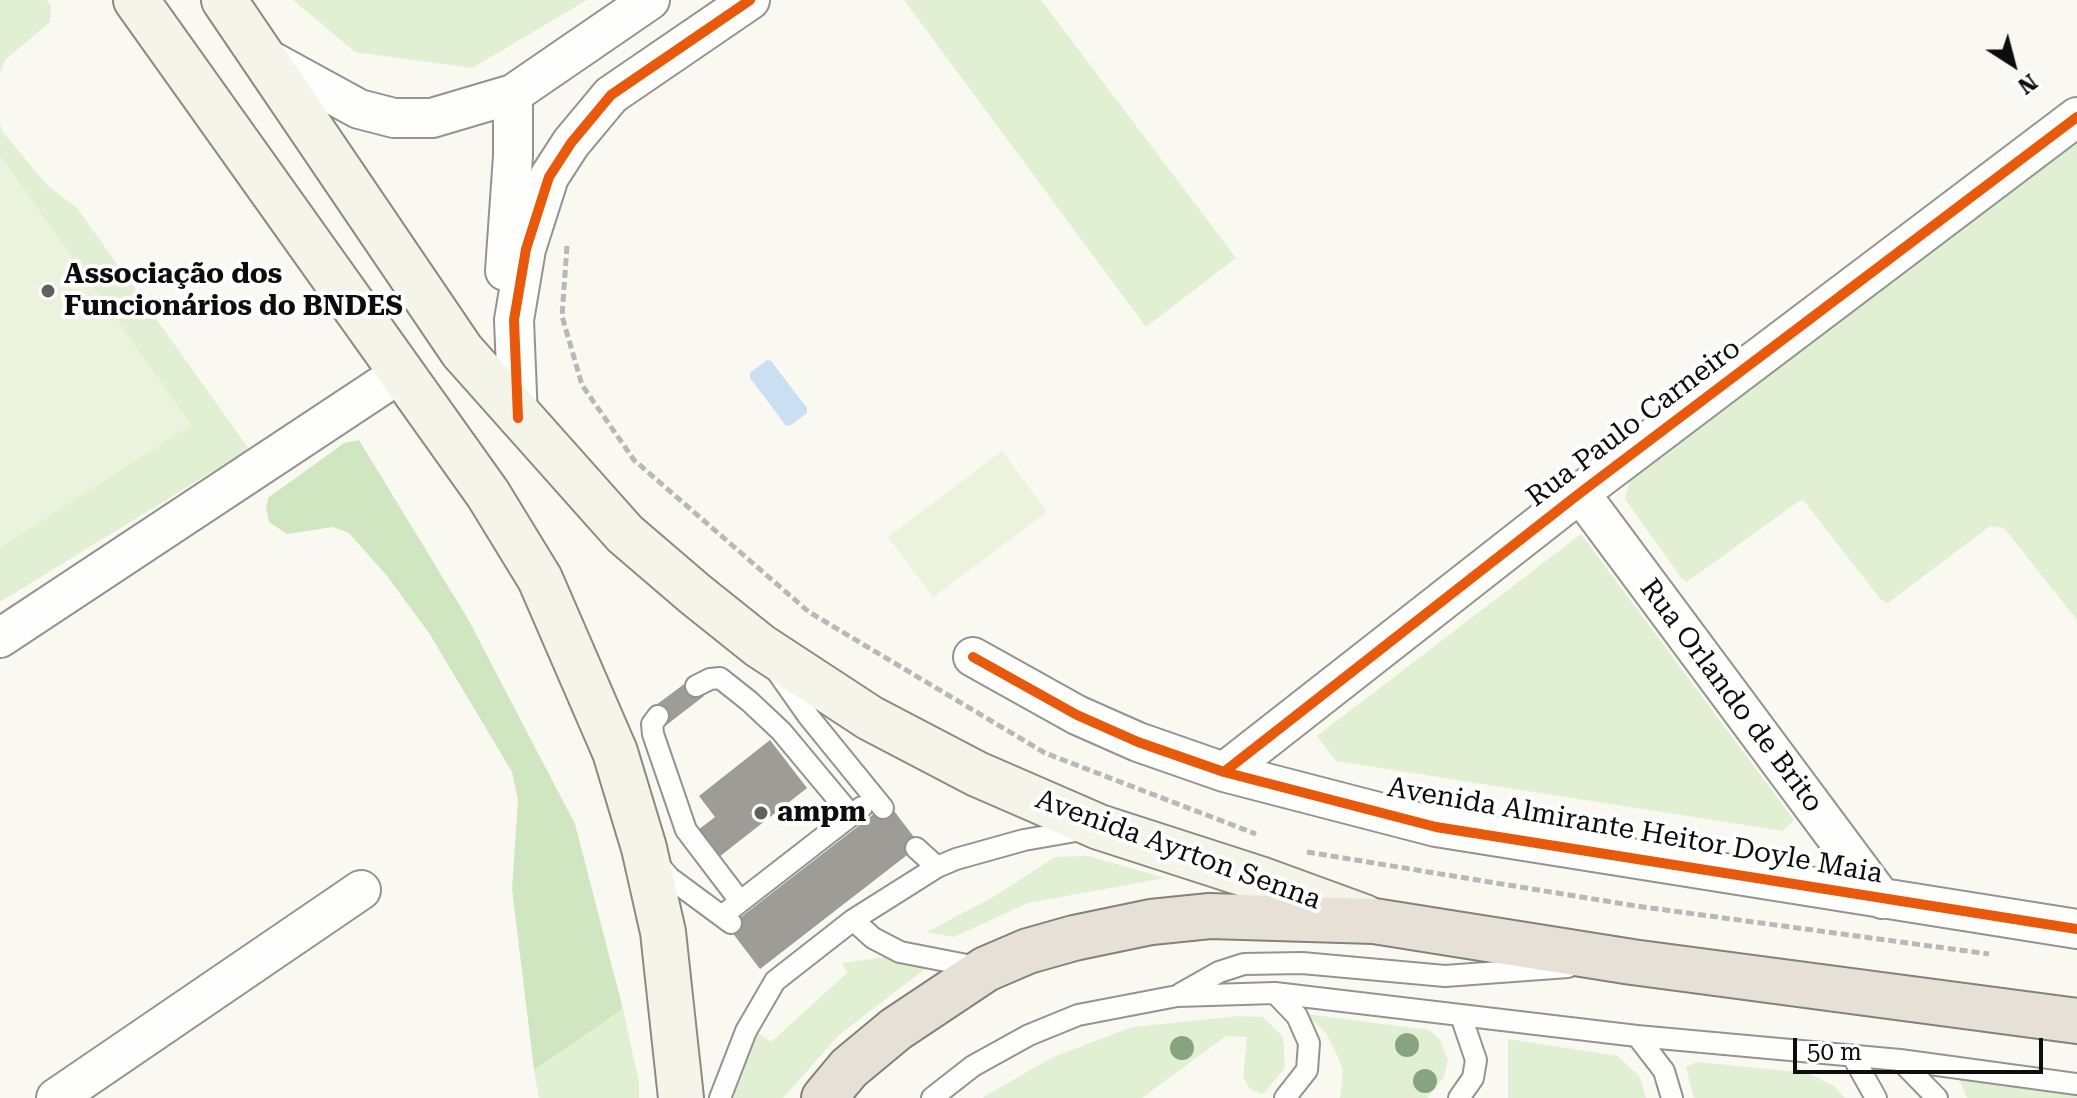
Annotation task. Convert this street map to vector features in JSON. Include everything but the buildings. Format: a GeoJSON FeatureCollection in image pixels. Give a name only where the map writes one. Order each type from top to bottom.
{"type":"FeatureCollection","features":[{"type":"Feature","properties":{"kind":"highway","name":"Avenida Ayrton Senna"},"geometry":{"type":"LineString","coordinates":[[824,1098],[849,1068],[896,1029],[986,969],[1028,951],[1074,938],[1151,922],[1210,916],[1374,921],[1632,962],[2077,1021]]}},
{"type":"Feature","properties":{"kind":"main road"},"geometry":{"type":"LineString","coordinates":[[136,0],[488,494],[540,579],[615,752],[644,848],[665,945],[681,1098]]}},
{"type":"Feature","properties":{"kind":"main road","name":"Avenida Ayrton Senna"},"geometry":{"type":"LineString","coordinates":[[224,0],[462,351],[518,418],[625,534],[760,646],[870,718],[977,774],[1099,827],[1260,879],[1374,921]]}},
{"type":"Feature","properties":{"kind":"street"},"geometry":{"type":"LineString","coordinates":[[264,57],[359,109],[394,118],[432,118],[513,94],[650,0]]}},
{"type":"Feature","properties":{"kind":"street"},"geometry":{"type":"LineString","coordinates":[[514,320],[526,249],[549,177],[571,143],[611,95],[750,0]]}},
{"type":"Feature","properties":{"kind":"street"},"geometry":{"type":"LineString","coordinates":[[513,94],[513,156],[504,268],[514,320],[518,418]]}},
{"type":"Feature","properties":{"kind":"street","name":"Rua Paulo Carneiro"},"geometry":{"type":"LineString","coordinates":[[1224,772],[1580,493],[2077,117]]}},
{"type":"Feature","properties":{"kind":"street"},"geometry":{"type":"LineString","coordinates":[[0,638],[402,372]]}},
{"type":"Feature","properties":{"kind":"street","name":"Rua Orlando de Brito"},"geometry":{"type":"LineString","coordinates":[[1580,493],[1882,899]]}},
{"type":"Feature","properties":{"kind":"street","name":"Avenida Almirante Heitor Doyle Maia"},"geometry":{"type":"LineString","coordinates":[[973,657],[1077,715],[1138,742],[1224,772],[1436,827],[2077,929]]}},
{"type":"Feature","properties":{"kind":"street"},"geometry":{"type":"LineString","coordinates":[[56,1098],[361,890]]}},
{"type":"Feature","properties":{"kind":"lane"},"geometry":{"type":"LineString","coordinates":[[644,848],[670,878],[727,920],[740,901],[851,815],[878,803],[809,717],[760,646]]}},
{"type":"Feature","properties":{"kind":"lane"},"geometry":{"type":"LineString","coordinates":[[696,686],[720,678],[749,701],[781,731],[851,815]]}},
{"type":"Feature","properties":{"kind":"lane"},"geometry":{"type":"LineString","coordinates":[[658,716],[652,724],[653,734],[686,830],[740,901]]}},
{"type":"Feature","properties":{"kind":"lane"},"geometry":{"type":"LineString","coordinates":[[720,1098],[769,973],[937,867],[1024,840],[1099,827]]}},
{"type":"Feature","properties":{"kind":"lane"},"geometry":{"type":"LineString","coordinates":[[916,848],[937,867]]}},
{"type":"Feature","properties":{"kind":"lane"},"geometry":{"type":"LineString","coordinates":[[853,920],[873,938],[900,952],[986,969]]}},
{"type":"Feature","properties":{"kind":"lane"},"geometry":{"type":"LineString","coordinates":[[1177,996],[1219,972],[1244,964],[1302,963],[1445,976],[1632,962]]}},
{"type":"Feature","properties":{"kind":"lane"},"geometry":{"type":"LineString","coordinates":[[1275,993],[1297,1016],[1309,1043],[1307,1070],[1285,1098]]}},
{"type":"Feature","properties":{"kind":"lane"},"geometry":{"type":"LineString","coordinates":[[932,1098],[973,1066],[1041,1030],[1078,1015],[1177,996],[1275,993],[1637,1036],[1900,1060],[2077,1084]]}},
{"type":"Feature","properties":{"kind":"lane"},"geometry":{"type":"LineString","coordinates":[[1459,1098],[1473,1078],[1476,1060],[1461,1016]]}},
{"type":"Feature","properties":{"kind":"lane"},"geometry":{"type":"LineString","coordinates":[[1637,1036],[1664,1071],[1672,1098]]}},
{"type":"Feature","properties":{"kind":"lane"},"geometry":{"type":"LineString","coordinates":[[1853,1057],[1876,1098]]}},
{"type":"Feature","properties":{"kind":"lane"},"geometry":{"type":"LineString","coordinates":[[1900,1060],[1937,1098]]}},
{"type":"Feature","properties":{"kind":"path"},"geometry":{"type":"LineString","coordinates":[[568,235],[562,316],[582,385],[634,460],[646,471],[809,612],[848,636],[1045,753],[1258,835]]}},
{"type":"Feature","properties":{"kind":"path"},"geometry":{"type":"LineString","coordinates":[[1300,851],[1636,906],[1998,956]]}},
{"type":"Feature","properties":{"kind":"green space"},"geometry":{"type":"Polygon","coordinates":[[[0,0],[47,0],[51,6],[50,22],[5,60],[0,72],[0,0]]]}},
{"type":"Feature","properties":{"kind":"green space"},"geometry":{"type":"Polygon","coordinates":[[[293,0],[587,0],[472,68],[355,52],[293,0]]]}},
{"type":"Feature","properties":{"kind":"green space"},"geometry":{"type":"Polygon","coordinates":[[[904,0],[1041,0],[1236,258],[1146,327],[904,0]]]}},
{"type":"Feature","properties":{"kind":"green space"},"geometry":{"type":"Polygon","coordinates":[[[0,122],[2,131],[47,185],[77,208],[249,449],[0,602],[0,538],[191,425],[0,156],[0,122]]]}},
{"type":"Feature","properties":{"kind":"green space"},"geometry":{"type":"Polygon","coordinates":[[[2077,143],[2077,620],[2004,528],[1990,526],[1888,603],[1881,600],[1804,501],[1799,501],[1687,582],[1682,579],[1625,499],[1630,479],[2077,143]]]}},
{"type":"Feature","properties":{"kind":"green space","name":"Associação dos Funcionários do BNDES"},"geometry":{"type":"Polygon","coordinates":[[[0,156],[191,425],[0,548],[0,156]]]}},
{"type":"Feature","properties":{"kind":"green space"},"geometry":{"type":"Polygon","coordinates":[[[359,440],[468,619],[575,824],[623,1009],[534,1070],[512,889],[518,800],[512,772],[429,633],[387,576],[349,533],[333,527],[287,534],[269,522],[266,509],[268,498],[344,443],[359,440]]]}},
{"type":"Feature","properties":{"kind":"green space"},"geometry":{"type":"Polygon","coordinates":[[[1002,451],[1047,512],[933,597],[888,537],[1002,451]]]}},
{"type":"Feature","properties":{"kind":"green space"},"geometry":{"type":"Polygon","coordinates":[[[1581,534],[1794,820],[1783,831],[1336,761],[1317,736],[1581,534]]]}},
{"type":"Feature","properties":{"kind":"green space"},"geometry":{"type":"Polygon","coordinates":[[[1088,856],[1165,878],[1028,903],[954,937],[927,932],[995,896],[1055,857],[1088,856]]]}},
{"type":"Feature","properties":{"kind":"green space"},"geometry":{"type":"Polygon","coordinates":[[[887,957],[921,963],[925,969],[839,1035],[783,1098],[731,1098],[747,1051],[758,1033],[771,1042],[847,973],[842,963],[887,957]]]}},
{"type":"Feature","properties":{"kind":"green space"},"geometry":{"type":"Polygon","coordinates":[[[623,1009],[639,1082],[639,1098],[539,1098],[534,1070],[623,1009]]]}},
{"type":"Feature","properties":{"kind":"green space"},"geometry":{"type":"Polygon","coordinates":[[[1306,1014],[1429,1030],[1440,1040],[1448,1060],[1444,1077],[1427,1098],[1340,1098],[1343,1071],[1338,1057],[1326,1033],[1306,1014]]]}},
{"type":"Feature","properties":{"kind":"green space"},"geometry":{"type":"Polygon","coordinates":[[[1240,1016],[1263,1017],[1283,1037],[1285,1068],[1263,1094],[1250,1089],[1243,1077],[1247,1037],[1226,1036],[1142,1098],[982,1098],[1051,1058],[1132,1027],[1240,1016]]]}},
{"type":"Feature","properties":{"kind":"green space"},"geometry":{"type":"Polygon","coordinates":[[[1508,1039],[1618,1056],[1640,1077],[1646,1098],[1508,1098],[1508,1039]]]}},
{"type":"Feature","properties":{"kind":"green space"},"geometry":{"type":"Polygon","coordinates":[[[1696,1062],[1808,1073],[1834,1086],[1845,1098],[1694,1098],[1686,1067],[1696,1062]]]}},
{"type":"Feature","properties":{"kind":"green space"},"geometry":{"type":"Polygon","coordinates":[[[1959,1079],[2077,1095],[2077,1098],[1967,1098],[1959,1079]]]}},
{"type":"Feature","properties":{"kind":"water"},"geometry":{"type":"Polygon","coordinates":[[[767,360],[771,361],[807,408],[807,413],[791,425],[786,426],[750,378],[750,373],[767,360]]]}},
{"type":"Feature","properties":{"kind":"cycle path"},"geometry":{"type":"LineString","coordinates":[[518,418],[514,320],[526,249],[549,177],[571,143],[611,95],[750,0]]}},
{"type":"Feature","properties":{"kind":"cycle path"},"geometry":{"type":"LineString","coordinates":[[1224,772],[1580,493],[2077,117]]}},
{"type":"Feature","properties":{"kind":"cycle path"},"geometry":{"type":"LineString","coordinates":[[973,657],[1077,715],[1138,742],[1224,772],[1436,827],[2077,929]]}},
{"type":"Feature","properties":{"kind":"place","name":"Associação dos Funcionários do BNDES"},"geometry":{"type":"Point","coordinates":[48,291]}},
{"type":"Feature","properties":{"kind":"place","name":"ampm"},"geometry":{"type":"Point","coordinates":[761,813]}}]}
